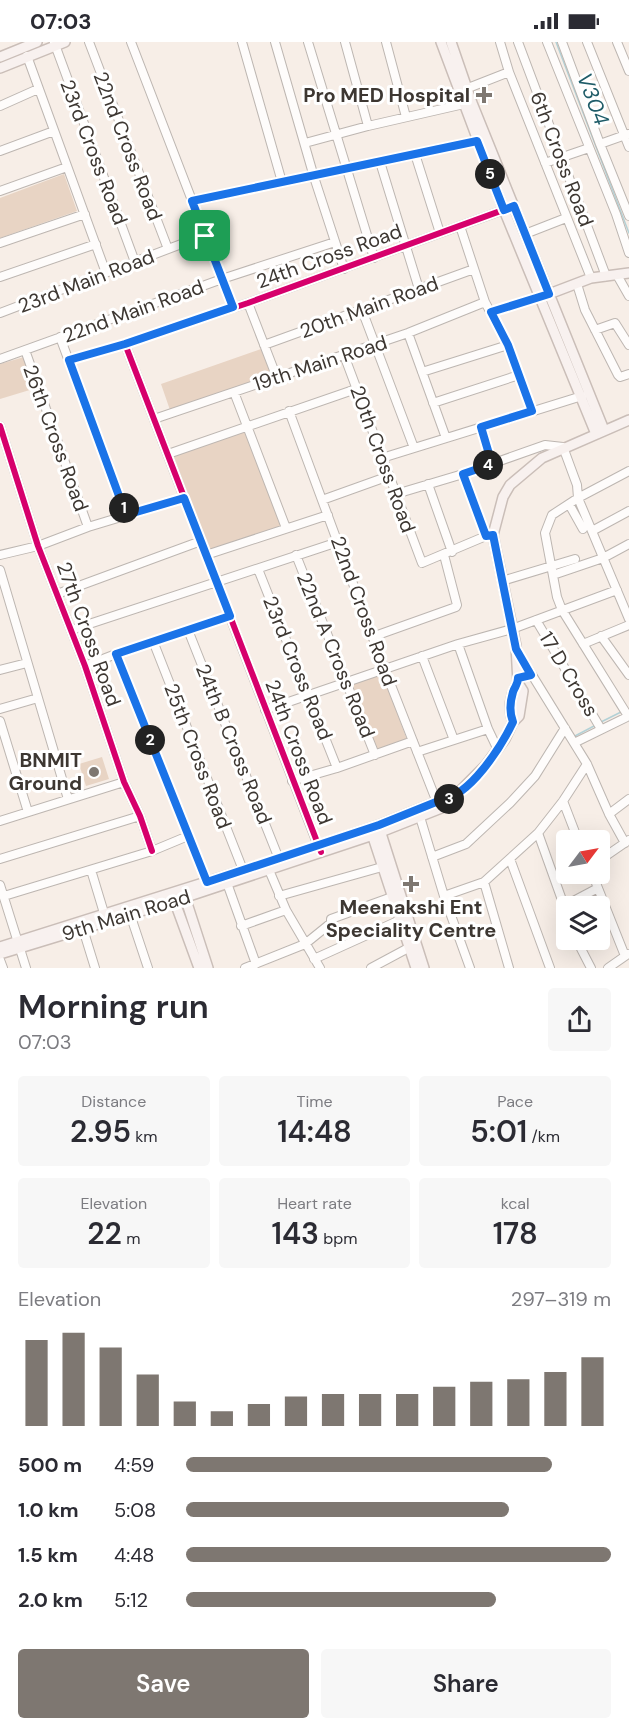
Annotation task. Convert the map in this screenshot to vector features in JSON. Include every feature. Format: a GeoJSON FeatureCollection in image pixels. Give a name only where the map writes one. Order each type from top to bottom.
{"type":"FeatureCollection","features":[{"type":"Feature","properties":{"kind":"main road"},"geometry":{"type":"LineString","coordinates":[[0,57],[37,42]]}},
{"type":"Feature","properties":{"kind":"main road"},"geometry":{"type":"LineString","coordinates":[[441,42],[463,90],[582,396],[605,430]]}},
{"type":"Feature","properties":{"kind":"main road"},"geometry":{"type":"LineString","coordinates":[[452,42],[464,104],[477,141],[509,208],[525,234],[544,295],[605,430]]}},
{"type":"Feature","properties":{"kind":"main road"},"geometry":{"type":"LineString","coordinates":[[0,68],[24,48],[58,43]]}},
{"type":"Feature","properties":{"kind":"main road"},"geometry":{"type":"LineString","coordinates":[[544,295],[591,278],[629,273]]}},
{"type":"Feature","properties":{"kind":"main road","name":"9th Main Road"},"geometry":{"type":"LineString","coordinates":[[208,885],[227,884],[269,870],[319,849],[420,817],[452,799],[475,777],[498,750],[513,722],[519,716],[523,691],[518,681],[516,649],[502,581],[489,536],[503,497],[510,485],[542,458],[629,420]]}},
{"type":"Feature","properties":{"kind":"main road","name":"9th Main Road"},"geometry":{"type":"LineString","coordinates":[[376,830],[438,806]]}},
{"type":"Feature","properties":{"kind":"main road"},"geometry":{"type":"LineString","coordinates":[[376,830],[382,867],[392,897],[400,920],[424,968]]}},
{"type":"Feature","properties":{"kind":"main road"},"geometry":{"type":"LineString","coordinates":[[376,830],[413,946],[416,968]]}},
{"type":"Feature","properties":{"kind":"main road","name":"9th Main Road"},"geometry":{"type":"LineString","coordinates":[[0,946],[19,944],[83,929],[130,914],[243,870],[319,849]]}},
{"type":"Feature","properties":{"kind":"main road"},"geometry":{"type":"LineString","coordinates":[[184,893],[208,968]]}},
{"type":"Feature","properties":{"kind":"main road"},"geometry":{"type":"LineString","coordinates":[[172,897],[199,968]]}},
{"type":"Feature","properties":{"kind":"main road","name":"9th Main Road"},"geometry":{"type":"LineString","coordinates":[[0,954],[19,944],[104,913],[172,897]]}},
{"type":"Feature","properties":{"kind":"street","name":"22nd Cross Road"},"geometry":{"type":"LineString","coordinates":[[88,42],[168,249]]}},
{"type":"Feature","properties":{"kind":"street"},"geometry":{"type":"LineString","coordinates":[[131,42],[233,307]]}},
{"type":"Feature","properties":{"kind":"street"},"geometry":{"type":"LineString","coordinates":[[242,42],[282,182]]}},
{"type":"Feature","properties":{"kind":"street"},"geometry":{"type":"LineString","coordinates":[[275,42],[314,177],[344,269]]}},
{"type":"Feature","properties":{"kind":"street"},"geometry":{"type":"LineString","coordinates":[[308,42],[374,258]]}},
{"type":"Feature","properties":{"kind":"street"},"geometry":{"type":"LineString","coordinates":[[345,42],[368,126]]}},
{"type":"Feature","properties":{"kind":"street"},"geometry":{"type":"LineString","coordinates":[[386,42],[406,117]]}},
{"type":"Feature","properties":{"kind":"street"},"geometry":{"type":"LineString","coordinates":[[500,42],[509,72],[591,278]]}},
{"type":"Feature","properties":{"kind":"street","name":"6th Cross Road"},"geometry":{"type":"LineString","coordinates":[[519,42],[606,276]]}},
{"type":"Feature","properties":{"kind":"street"},"geometry":{"type":"LineString","coordinates":[[548,42],[629,253]]}},
{"type":"Feature","properties":{"kind":"street"},"geometry":{"type":"LineString","coordinates":[[562,42],[629,216]]}},
{"type":"Feature","properties":{"kind":"street"},"geometry":{"type":"LineString","coordinates":[[587,42],[627,134],[629,147]]}},
{"type":"Feature","properties":{"kind":"street"},"geometry":{"type":"LineString","coordinates":[[617,42],[629,69]]}},
{"type":"Feature","properties":{"kind":"street","name":"23rd Cross Road"},"geometry":{"type":"LineString","coordinates":[[58,43],[135,262]]}},
{"type":"Feature","properties":{"kind":"street"},"geometry":{"type":"LineString","coordinates":[[24,48],[106,273]]}},
{"type":"Feature","properties":{"kind":"street"},"geometry":{"type":"LineString","coordinates":[[463,90],[509,72]]}},
{"type":"Feature","properties":{"kind":"street"},"geometry":{"type":"LineString","coordinates":[[0,106],[38,89]]}},
{"type":"Feature","properties":{"kind":"street"},"geometry":{"type":"LineString","coordinates":[[305,143],[464,104]]}},
{"type":"Feature","properties":{"kind":"street"},"geometry":{"type":"LineString","coordinates":[[0,151],[54,131]]}},
{"type":"Feature","properties":{"kind":"street"},"geometry":{"type":"LineString","coordinates":[[600,144],[627,134]]}},
{"type":"Feature","properties":{"kind":"street"},"geometry":{"type":"LineString","coordinates":[[192,201],[477,141]]}},
{"type":"Feature","properties":{"kind":"street"},"geometry":{"type":"LineString","coordinates":[[545,163],[589,148]]}},
{"type":"Feature","properties":{"kind":"street"},"geometry":{"type":"LineString","coordinates":[[415,154],[440,233]]}},
{"type":"Feature","properties":{"kind":"street"},"geometry":{"type":"LineString","coordinates":[[380,162],[419,289]]}},
{"type":"Feature","properties":{"kind":"street"},"geometry":{"type":"LineString","coordinates":[[0,191],[67,167]]}},
{"type":"Feature","properties":{"kind":"street","name":"24th Cross Road"},"geometry":{"type":"LineString","coordinates":[[319,849],[125,344],[344,269],[509,208]]}},
{"type":"Feature","properties":{"kind":"street"},"geometry":{"type":"LineString","coordinates":[[0,243],[85,214]]}},
{"type":"Feature","properties":{"kind":"street"},"geometry":{"type":"LineString","coordinates":[[525,234],[567,218]]}},
{"type":"Feature","properties":{"kind":"street"},"geometry":{"type":"LineString","coordinates":[[460,226],[485,302],[508,345],[532,411]]}},
{"type":"Feature","properties":{"kind":"street","name":"23rd Main Road"},"geometry":{"type":"LineString","coordinates":[[0,313],[205,236]]}},
{"type":"Feature","properties":{"kind":"street","name":"22nd Main Road"},"geometry":{"type":"LineString","coordinates":[[0,359],[222,279],[336,242]]}},
{"type":"Feature","properties":{"kind":"street"},"geometry":{"type":"LineString","coordinates":[[0,277],[96,244]]}},
{"type":"Feature","properties":{"kind":"street","name":"20th Main Road"},"geometry":{"type":"LineString","coordinates":[[264,345],[474,268]]}},
{"type":"Feature","properties":{"kind":"street"},"geometry":{"type":"LineString","coordinates":[[617,275],[629,296]]}},
{"type":"Feature","properties":{"kind":"street"},"geometry":{"type":"LineString","coordinates":[[578,284],[585,310],[618,375],[620,377],[629,374]]}},
{"type":"Feature","properties":{"kind":"street"},"geometry":{"type":"LineString","coordinates":[[491,312],[544,295]]}},
{"type":"Feature","properties":{"kind":"street","name":"19th Main Road"},"geometry":{"type":"LineString","coordinates":[[154,419],[375,345],[485,302]]}},
{"type":"Feature","properties":{"kind":"street"},"geometry":{"type":"LineString","coordinates":[[248,303],[276,378]]}},
{"type":"Feature","properties":{"kind":"street"},"geometry":{"type":"LineString","coordinates":[[362,310],[414,448]]}},
{"type":"Feature","properties":{"kind":"street"},"geometry":{"type":"LineString","coordinates":[[595,330],[615,322],[629,345]]}},
{"type":"Feature","properties":{"kind":"street"},"geometry":{"type":"LineString","coordinates":[[408,333],[446,438]]}},
{"type":"Feature","properties":{"kind":"street"},"geometry":{"type":"LineString","coordinates":[[60,337],[126,515]]}},
{"type":"Feature","properties":{"kind":"street"},"geometry":{"type":"LineString","coordinates":[[69,360],[125,344]]}},
{"type":"Feature","properties":{"kind":"street"},"geometry":{"type":"LineString","coordinates":[[422,372],[508,345]]}},
{"type":"Feature","properties":{"kind":"street","name":"26th Cross Road"},"geometry":{"type":"LineString","coordinates":[[25,350],[88,527]]}},
{"type":"Feature","properties":{"kind":"street","name":"20th Cross Road"},"geometry":{"type":"LineString","coordinates":[[344,355],[422,563],[448,554]]}},
{"type":"Feature","properties":{"kind":"street"},"geometry":{"type":"LineString","coordinates":[[434,403],[519,375]]}},
{"type":"Feature","properties":{"kind":"street"},"geometry":{"type":"LineString","coordinates":[[168,454],[356,389]]}},
{"type":"Feature","properties":{"kind":"street"},"geometry":{"type":"LineString","coordinates":[[234,392],[286,528]]}},
{"type":"Feature","properties":{"kind":"street"},"geometry":{"type":"LineString","coordinates":[[382,458],[582,396]]}},
{"type":"Feature","properties":{"kind":"street","name":"22nd Cross Road"},"geometry":{"type":"LineString","coordinates":[[289,411],[372,637],[438,806]]}},
{"type":"Feature","properties":{"kind":"street","name":"27th Cross Road"},"geometry":{"type":"LineString","coordinates":[[0,426],[38,546],[85,666],[124,782],[140,816],[152,851]]}},
{"type":"Feature","properties":{"kind":"street"},"geometry":{"type":"LineString","coordinates":[[481,427],[492,464]]}},
{"type":"Feature","properties":{"kind":"street"},"geometry":{"type":"LineString","coordinates":[[396,494],[463,474],[545,445],[563,447],[577,485],[578,498],[629,619]]}},
{"type":"Feature","properties":{"kind":"street"},"geometry":{"type":"LineString","coordinates":[[574,743],[627,713],[562,610],[545,533],[552,516],[578,498],[629,471]]}},
{"type":"Feature","properties":{"kind":"street"},"geometry":{"type":"LineString","coordinates":[[448,554],[489,536],[463,474]]}},
{"type":"Feature","properties":{"kind":"street"},"geometry":{"type":"LineString","coordinates":[[322,500],[389,476]]}},
{"type":"Feature","properties":{"kind":"street"},"geometry":{"type":"LineString","coordinates":[[372,637],[452,609],[457,605],[448,554],[428,484]]}},
{"type":"Feature","properties":{"kind":"street"},"geometry":{"type":"LineString","coordinates":[[0,555],[38,546],[88,527],[184,498]]}},
{"type":"Feature","properties":{"kind":"street"},"geometry":{"type":"LineString","coordinates":[[569,504],[583,529]]}},
{"type":"Feature","properties":{"kind":"street"},"geometry":{"type":"LineString","coordinates":[[592,531],[629,511]]}},
{"type":"Feature","properties":{"kind":"street"},"geometry":{"type":"LineString","coordinates":[[206,555],[328,515]]}},
{"type":"Feature","properties":{"kind":"street"},"geometry":{"type":"LineString","coordinates":[[57,594],[201,541]]}},
{"type":"Feature","properties":{"kind":"street"},"geometry":{"type":"LineString","coordinates":[[71,630],[338,542]]}},
{"type":"Feature","properties":{"kind":"street"},"geometry":{"type":"LineString","coordinates":[[502,581],[603,558],[628,546]]}},
{"type":"Feature","properties":{"kind":"street","name":"22nd A Cross Road"},"geometry":{"type":"LineString","coordinates":[[296,555],[375,755]]}},
{"type":"Feature","properties":{"kind":"street"},"geometry":{"type":"LineString","coordinates":[[552,571],[575,559]]}},
{"type":"Feature","properties":{"kind":"street","name":"23rd Cross Road"},"geometry":{"type":"LineString","coordinates":[[258,569],[337,768]]}},
{"type":"Feature","properties":{"kind":"street"},"geometry":{"type":"LineString","coordinates":[[0,570],[68,799]]}},
{"type":"Feature","properties":{"kind":"street"},"geometry":{"type":"LineString","coordinates":[[265,710],[458,644],[512,629],[617,590]]}},
{"type":"Feature","properties":{"kind":"street"},"geometry":{"type":"LineString","coordinates":[[85,666],[230,616]]}},
{"type":"Feature","properties":{"kind":"street","name":"17 D Cross"},"geometry":{"type":"LineString","coordinates":[[536,620],[601,729]]}},
{"type":"Feature","properties":{"kind":"street"},"geometry":{"type":"LineString","coordinates":[[584,644],[629,625]]}},
{"type":"Feature","properties":{"kind":"street","name":"24th B Cross Road"},"geometry":{"type":"LineString","coordinates":[[188,630],[279,859]]}},
{"type":"Feature","properties":{"kind":"street"},"geometry":{"type":"LineString","coordinates":[[602,636],[629,675]]}},
{"type":"Feature","properties":{"kind":"street","name":"25th Cross Road"},"geometry":{"type":"LineString","coordinates":[[153,641],[243,870]]}},
{"type":"Feature","properties":{"kind":"street"},"geometry":{"type":"LineString","coordinates":[[458,644],[488,729],[498,750]]}},
{"type":"Feature","properties":{"kind":"street"},"geometry":{"type":"LineString","coordinates":[[516,649],[587,764],[609,814],[627,842],[610,853]]}},
{"type":"Feature","properties":{"kind":"street"},"geometry":{"type":"LineString","coordinates":[[116,654],[208,885]]}},
{"type":"Feature","properties":{"kind":"street"},"geometry":{"type":"LineString","coordinates":[[422,656],[454,740]]}},
{"type":"Feature","properties":{"kind":"street"},"geometry":{"type":"LineString","coordinates":[[0,670],[27,663]]}},
{"type":"Feature","properties":{"kind":"street"},"geometry":{"type":"LineString","coordinates":[[518,681],[531,675]]}},
{"type":"Feature","properties":{"kind":"street"},"geometry":{"type":"LineString","coordinates":[[0,709],[38,699]]}},
{"type":"Feature","properties":{"kind":"street"},"geometry":{"type":"LineString","coordinates":[[0,721],[28,812]]}},
{"type":"Feature","properties":{"kind":"street"},"geometry":{"type":"LineString","coordinates":[[432,857],[466,844],[510,803],[535,776],[565,728]]}},
{"type":"Feature","properties":{"kind":"street"},"geometry":{"type":"LineString","coordinates":[[417,752],[488,729]]}},
{"type":"Feature","properties":{"kind":"street"},"geometry":{"type":"LineString","coordinates":[[292,781],[413,741]]}},
{"type":"Feature","properties":{"kind":"street"},"geometry":{"type":"LineString","coordinates":[[444,896],[484,882],[510,859],[538,833],[563,801],[587,764]]}},
{"type":"Feature","properties":{"kind":"street"},"geometry":{"type":"LineString","coordinates":[[0,821],[124,782]]}},
{"type":"Feature","properties":{"kind":"street"},"geometry":{"type":"LineString","coordinates":[[609,814],[629,800]]}},
{"type":"Feature","properties":{"kind":"street"},"geometry":{"type":"LineString","coordinates":[[563,801],[574,830]]}},
{"type":"Feature","properties":{"kind":"street"},"geometry":{"type":"LineString","coordinates":[[0,859],[140,816]]}},
{"type":"Feature","properties":{"kind":"street"},"geometry":{"type":"LineString","coordinates":[[420,817],[444,896],[470,968]]}},
{"type":"Feature","properties":{"kind":"street"},"geometry":{"type":"LineString","coordinates":[[538,833],[560,896]]}},
{"type":"Feature","properties":{"kind":"street"},"geometry":{"type":"LineString","coordinates":[[4,896],[152,851],[188,836]]}},
{"type":"Feature","properties":{"kind":"street"},"geometry":{"type":"LineString","coordinates":[[510,859],[550,968]]}},
{"type":"Feature","properties":{"kind":"street"},"geometry":{"type":"LineString","coordinates":[[279,897],[382,867]]}},
{"type":"Feature","properties":{"kind":"street"},"geometry":{"type":"LineString","coordinates":[[91,870],[104,913]]}},
{"type":"Feature","properties":{"kind":"street"},"geometry":{"type":"LineString","coordinates":[[269,870],[279,897],[320,968]]}},
{"type":"Feature","properties":{"kind":"street"},"geometry":{"type":"LineString","coordinates":[[484,882],[509,968]]}},
{"type":"Feature","properties":{"kind":"street"},"geometry":{"type":"LineString","coordinates":[[227,884],[256,964]]}},
{"type":"Feature","properties":{"kind":"street"},"geometry":{"type":"LineString","coordinates":[[596,884],[627,955],[608,968]]}},
{"type":"Feature","properties":{"kind":"street"},"geometry":{"type":"LineString","coordinates":[[0,885],[26,968]]}},
{"type":"Feature","properties":{"kind":"street"},"geometry":{"type":"LineString","coordinates":[[583,896],[598,888]]}},
{"type":"Feature","properties":{"kind":"street"},"geometry":{"type":"LineString","coordinates":[[245,968],[305,944],[331,923],[331,919],[392,897]]}},
{"type":"Feature","properties":{"kind":"street"},"geometry":{"type":"LineString","coordinates":[[241,926],[286,910]]}},
{"type":"Feature","properties":{"kind":"street"},"geometry":{"type":"LineString","coordinates":[[130,914],[148,968]]}},
{"type":"Feature","properties":{"kind":"street"},"geometry":{"type":"LineString","coordinates":[[315,959],[400,920]]}},
{"type":"Feature","properties":{"kind":"street"},"geometry":{"type":"LineString","coordinates":[[83,929],[95,968]]}},
{"type":"Feature","properties":{"kind":"street"},"geometry":{"type":"LineString","coordinates":[[371,968],[413,946]]}},
{"type":"Feature","properties":{"kind":"street"},"geometry":{"type":"LineString","coordinates":[[582,950],[591,968]]}},
{"type":"Feature","properties":{"kind":"street"},"geometry":{"type":"LineString","coordinates":[[0,960],[3,968]]}},
{"type":"Feature","properties":{"kind":"shaded area"},"geometry":{"type":"Polygon","coordinates":[[[64,174],[77,211],[0,238],[0,198],[64,174]]]}},
{"type":"Feature","properties":{"kind":"shaded area"},"geometry":{"type":"Polygon","coordinates":[[[261,349],[271,375],[170,410],[161,384],[261,349]]]}},
{"type":"Feature","properties":{"kind":"shaded area"},"geometry":{"type":"Polygon","coordinates":[[[24,357],[33,389],[0,399],[0,364],[24,357]]]}},
{"type":"Feature","properties":{"kind":"shaded area"},"geometry":{"type":"Polygon","coordinates":[[[248,427],[283,525],[207,553],[171,455],[248,427]]]}},
{"type":"Feature","properties":{"kind":"shaded area"},"geometry":{"type":"Polygon","coordinates":[[[382,672],[407,740],[377,751],[352,683],[382,672]]]}},
{"type":"Feature","properties":{"kind":"shaded area","name":"BNMIT Ground"},"geometry":{"type":"Polygon","coordinates":[[[102,757],[109,779],[86,786],[79,764],[102,757]]]}},
{"type":"Feature","properties":{"kind":"waterway","name":"V304"},"geometry":{"type":"LineString","coordinates":[[556,42],[629,233]]}},
{"type":"Feature","properties":{"kind":"waterway","name":"V304"},"geometry":{"type":"LineString","coordinates":[[601,722],[621,712]]}},
{"type":"Feature","properties":{"kind":"waterway","name":"V304"},"geometry":{"type":"LineString","coordinates":[[575,736],[594,726]]}},
{"type":"Feature","properties":{"kind":"cycle path"},"geometry":{"type":"LineString","coordinates":[[321,852],[125,344],[248,303],[514,206]]}},
{"type":"Feature","properties":{"kind":"cycle path"},"geometry":{"type":"LineString","coordinates":[[0,426],[38,546],[85,666],[124,782],[140,816],[152,851]]}},
{"type":"Feature","properties":{"kind":"place","name":"Pro MED Hospital"},"geometry":{"type":"Point","coordinates":[484,95]}},
{"type":"Feature","properties":{"kind":"place","name":"BNMIT Ground"},"geometry":{"type":"Point","coordinates":[94,772]}},
{"type":"Feature","properties":{"kind":"place","name":"Meenakshi Ent Speciality Centre"},"geometry":{"type":"Point","coordinates":[411,884]}},
{"type":"Feature","properties":{"kind":"route"},"geometry":{"type":"LineString","coordinates":[[477,141],[504,210],[514,206],[549,294],[491,312],[508,345],[532,411],[481,427],[492,464],[463,474],[486,536],[493,535],[516,649],[531,675],[518,678],[518,683],[513,690],[510,712],[513,722],[505,739],[486,765],[452,799],[441,800],[379,825],[207,882],[116,654],[230,616],[184,498],[126,515],[69,360],[125,344],[233,307],[205,236],[192,201],[477,141]]}}]}
